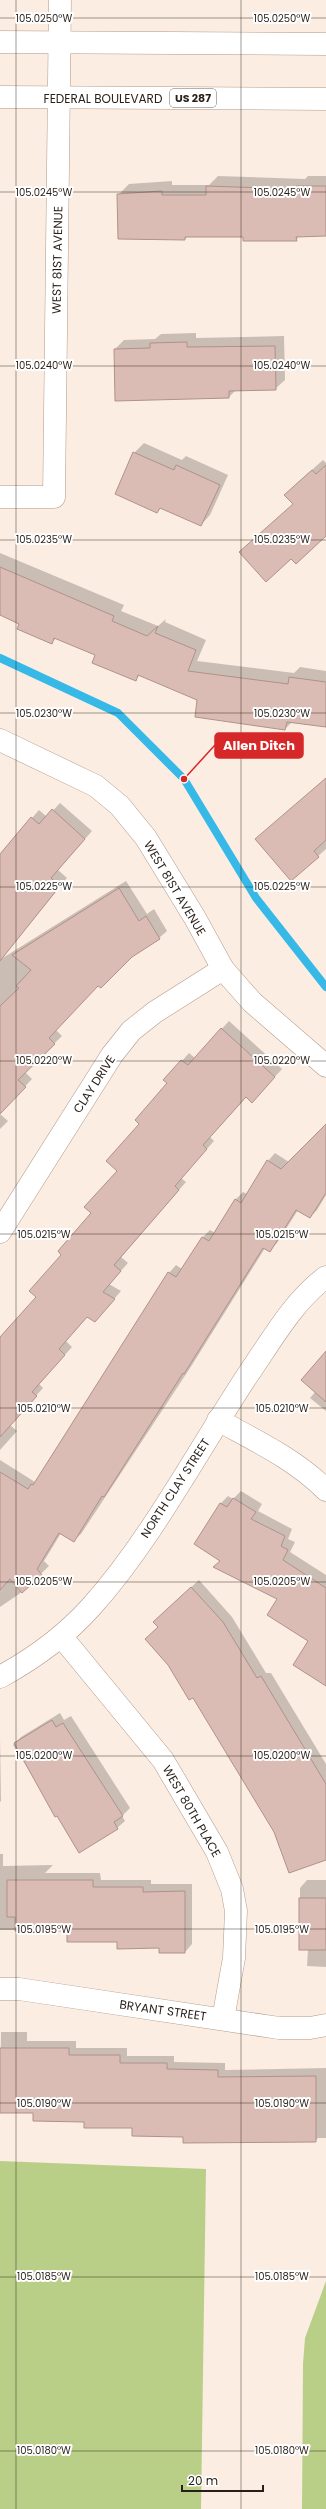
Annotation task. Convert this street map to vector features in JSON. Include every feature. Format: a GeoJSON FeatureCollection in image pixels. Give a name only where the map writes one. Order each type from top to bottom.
{"type":"FeatureCollection","features":[{"type":"Feature","properties":{"kind":"street","name":"WEST 81ST AVENUE"},"geometry":{"type":"LineString","coordinates":[[0,497],[54,497],[60,0]]}},
{"type":"Feature","properties":{"kind":"street"},"geometry":{"type":"LineString","coordinates":[[0,42],[326,44]]}},
{"type":"Feature","properties":{"kind":"street","name":"FEDERAL BOULEVARD"},"geometry":{"type":"LineString","coordinates":[[0,97],[326,99]]}},
{"type":"Feature","properties":{"kind":"street","name":"WEST 81ST AVENUE"},"geometry":{"type":"LineString","coordinates":[[1,743],[96,786],[120,806],[150,845],[195,918],[223,969],[252,1002],[326,1066]]}},
{"type":"Feature","properties":{"kind":"street","name":"CLAY DRIVE"},"geometry":{"type":"LineString","coordinates":[[0,1232],[112,1055],[131,1031],[155,1012],[223,969]]}},
{"type":"Feature","properties":{"kind":"street","name":"NORTH CLAY STREET"},"geometry":{"type":"LineString","coordinates":[[0,1677],[38,1654],[61,1636],[91,1607],[138,1546],[218,1420],[275,1336],[304,1297],[326,1277]]}},
{"type":"Feature","properties":{"kind":"street"},"geometry":{"type":"LineString","coordinates":[[218,1420],[284,1456],[326,1490]]}},
{"type":"Feature","properties":{"kind":"street","name":"WEST 80TH PLACE"},"geometry":{"type":"LineString","coordinates":[[61,1636],[163,1760],[217,1852],[232,1889],[236,1911],[234,1958],[223,2019]]}},
{"type":"Feature","properties":{"kind":"street","name":"BRYANT STREET"},"geometry":{"type":"LineString","coordinates":[[0,1989],[18,1989],[279,2028],[310,2028],[326,2025]]}},
{"type":"Feature","properties":{"kind":"green space"},"geometry":{"type":"Polygon","coordinates":[[[0,2161],[206,2169],[201,2509],[0,2509],[0,2161]]]}},
{"type":"Feature","properties":{"kind":"green space"},"geometry":{"type":"Polygon","coordinates":[[[326,2281],[326,2509],[302,2509],[303,2364],[305,2338],[326,2281]]]}},
{"type":"Feature","properties":{"kind":"building"},"geometry":{"type":"Polygon","coordinates":[[[206,186],[296,189],[296,186],[326,186],[326,236],[296,237],[297,241],[243,241],[243,237],[185,237],[185,240],[118,239],[117,194],[162,191],[162,195],[206,195],[206,186]]]}},
{"type":"Feature","properties":{"kind":"building"},"geometry":{"type":"Polygon","coordinates":[[[187,342],[187,347],[275,346],[276,390],[229,391],[229,398],[115,401],[114,349],[150,348],[150,343],[187,342]]]}},
{"type":"Feature","properties":{"kind":"building"},"geometry":{"type":"Polygon","coordinates":[[[133,452],[174,470],[176,465],[220,485],[201,526],[160,508],[157,513],[115,494],[133,452]]]}},
{"type":"Feature","properties":{"kind":"building"},"geometry":{"type":"Polygon","coordinates":[[[326,465],[326,536],[296,564],[291,559],[266,582],[239,552],[293,504],[284,495],[312,470],[316,474],[326,465]]]}},
{"type":"Feature","properties":{"kind":"building"},"geometry":{"type":"Polygon","coordinates":[[[0,567],[114,616],[112,621],[147,636],[158,626],[155,633],[196,650],[188,671],[288,684],[289,677],[326,682],[326,727],[287,722],[285,730],[195,717],[197,700],[138,675],[136,681],[92,663],[95,655],[54,638],[52,644],[17,629],[19,624],[0,615],[0,567]]]}},
{"type":"Feature","properties":{"kind":"building"},"geometry":{"type":"Polygon","coordinates":[[[326,778],[326,840],[314,851],[319,857],[291,881],[255,839],[326,778]]]}},
{"type":"Feature","properties":{"kind":"building"},"geometry":{"type":"Polygon","coordinates":[[[52,809],[85,839],[51,878],[60,886],[0,961],[0,854],[31,817],[39,824],[52,809]]]}},
{"type":"Feature","properties":{"kind":"building"},"geometry":{"type":"Polygon","coordinates":[[[119,888],[139,921],[146,916],[160,939],[132,957],[101,988],[98,986],[49,1038],[55,1044],[18,1080],[26,1087],[0,1114],[0,1006],[19,988],[16,986],[31,970],[12,955],[119,888]]]}},
{"type":"Feature","properties":{"kind":"building"},"geometry":{"type":"Polygon","coordinates":[[[221,1028],[275,1077],[252,1103],[246,1097],[203,1145],[207,1149],[175,1186],[179,1190],[114,1265],[121,1271],[103,1292],[115,1299],[95,1322],[87,1317],[59,1349],[65,1355],[32,1392],[37,1396],[0,1437],[0,1337],[36,1297],[29,1291],[61,1255],[58,1251],[91,1213],[84,1207],[117,1171],[106,1161],[139,1124],[135,1120],[167,1083],[163,1080],[181,1060],[188,1065],[221,1028]]]}},
{"type":"Feature","properties":{"kind":"building"},"geometry":{"type":"Polygon","coordinates":[[[326,1124],[326,1193],[310,1218],[296,1210],[270,1252],[263,1248],[184,1374],[183,1373],[104,1497],[102,1496],[74,1542],[59,1533],[37,1569],[42,1575],[22,1593],[10,1579],[0,1590],[0,1472],[28,1489],[31,1484],[33,1485],[168,1272],[176,1277],[202,1237],[209,1241],[235,1199],[241,1203],[267,1160],[281,1169],[326,1124]]]}},
{"type":"Feature","properties":{"kind":"building"},"geometry":{"type":"Polygon","coordinates":[[[326,1351],[326,1402],[301,1380],[326,1351]]]}},
{"type":"Feature","properties":{"kind":"building"},"geometry":{"type":"Polygon","coordinates":[[[233,1498],[256,1512],[251,1519],[285,1536],[281,1546],[288,1550],[283,1560],[326,1588],[326,1686],[293,1665],[308,1641],[267,1615],[277,1599],[213,1567],[220,1561],[194,1544],[220,1503],[227,1507],[233,1498]]]}},
{"type":"Feature","properties":{"kind":"building"},"geometry":{"type":"Polygon","coordinates":[[[191,1587],[223,1622],[257,1678],[261,1676],[326,1784],[326,1860],[289,1873],[274,1832],[193,1698],[189,1700],[168,1665],[145,1639],[158,1627],[153,1622],[191,1587]]]}},
{"type":"Feature","properties":{"kind":"building"},"geometry":{"type":"Polygon","coordinates":[[[52,1720],[56,1727],[63,1723],[123,1816],[114,1822],[118,1829],[79,1853],[57,1816],[55,1817],[14,1743],[52,1720]]]}},
{"type":"Feature","properties":{"kind":"building"},"geometry":{"type":"Polygon","coordinates":[[[7,1880],[93,1880],[93,1887],[143,1887],[143,1892],[185,1891],[185,1953],[159,1953],[159,1948],[117,1949],[117,1942],[67,1942],[67,1931],[15,1931],[15,1917],[7,1917],[7,1880]]]}},
{"type":"Feature","properties":{"kind":"building"},"geometry":{"type":"Polygon","coordinates":[[[299,1898],[326,1898],[326,1950],[299,1950],[299,1898]]]}},
{"type":"Feature","properties":{"kind":"building"},"geometry":{"type":"Polygon","coordinates":[[[0,2048],[69,2048],[69,2055],[120,2055],[120,2063],[167,2063],[167,2069],[218,2070],[218,2077],[316,2076],[316,2142],[183,2143],[183,2137],[132,2136],[132,2128],[84,2128],[84,2122],[33,2121],[33,2113],[0,2113],[0,2048]]]}},
{"type":"Feature","properties":{"kind":"waterway"},"geometry":{"type":"LineString","coordinates":[[0,658],[118,713],[184,779],[256,898],[326,987]]}},
{"type":"Feature","properties":{"kind":"place","name":"Allen Ditch"},"geometry":{"type":"Point","coordinates":[184,779]}}]}
